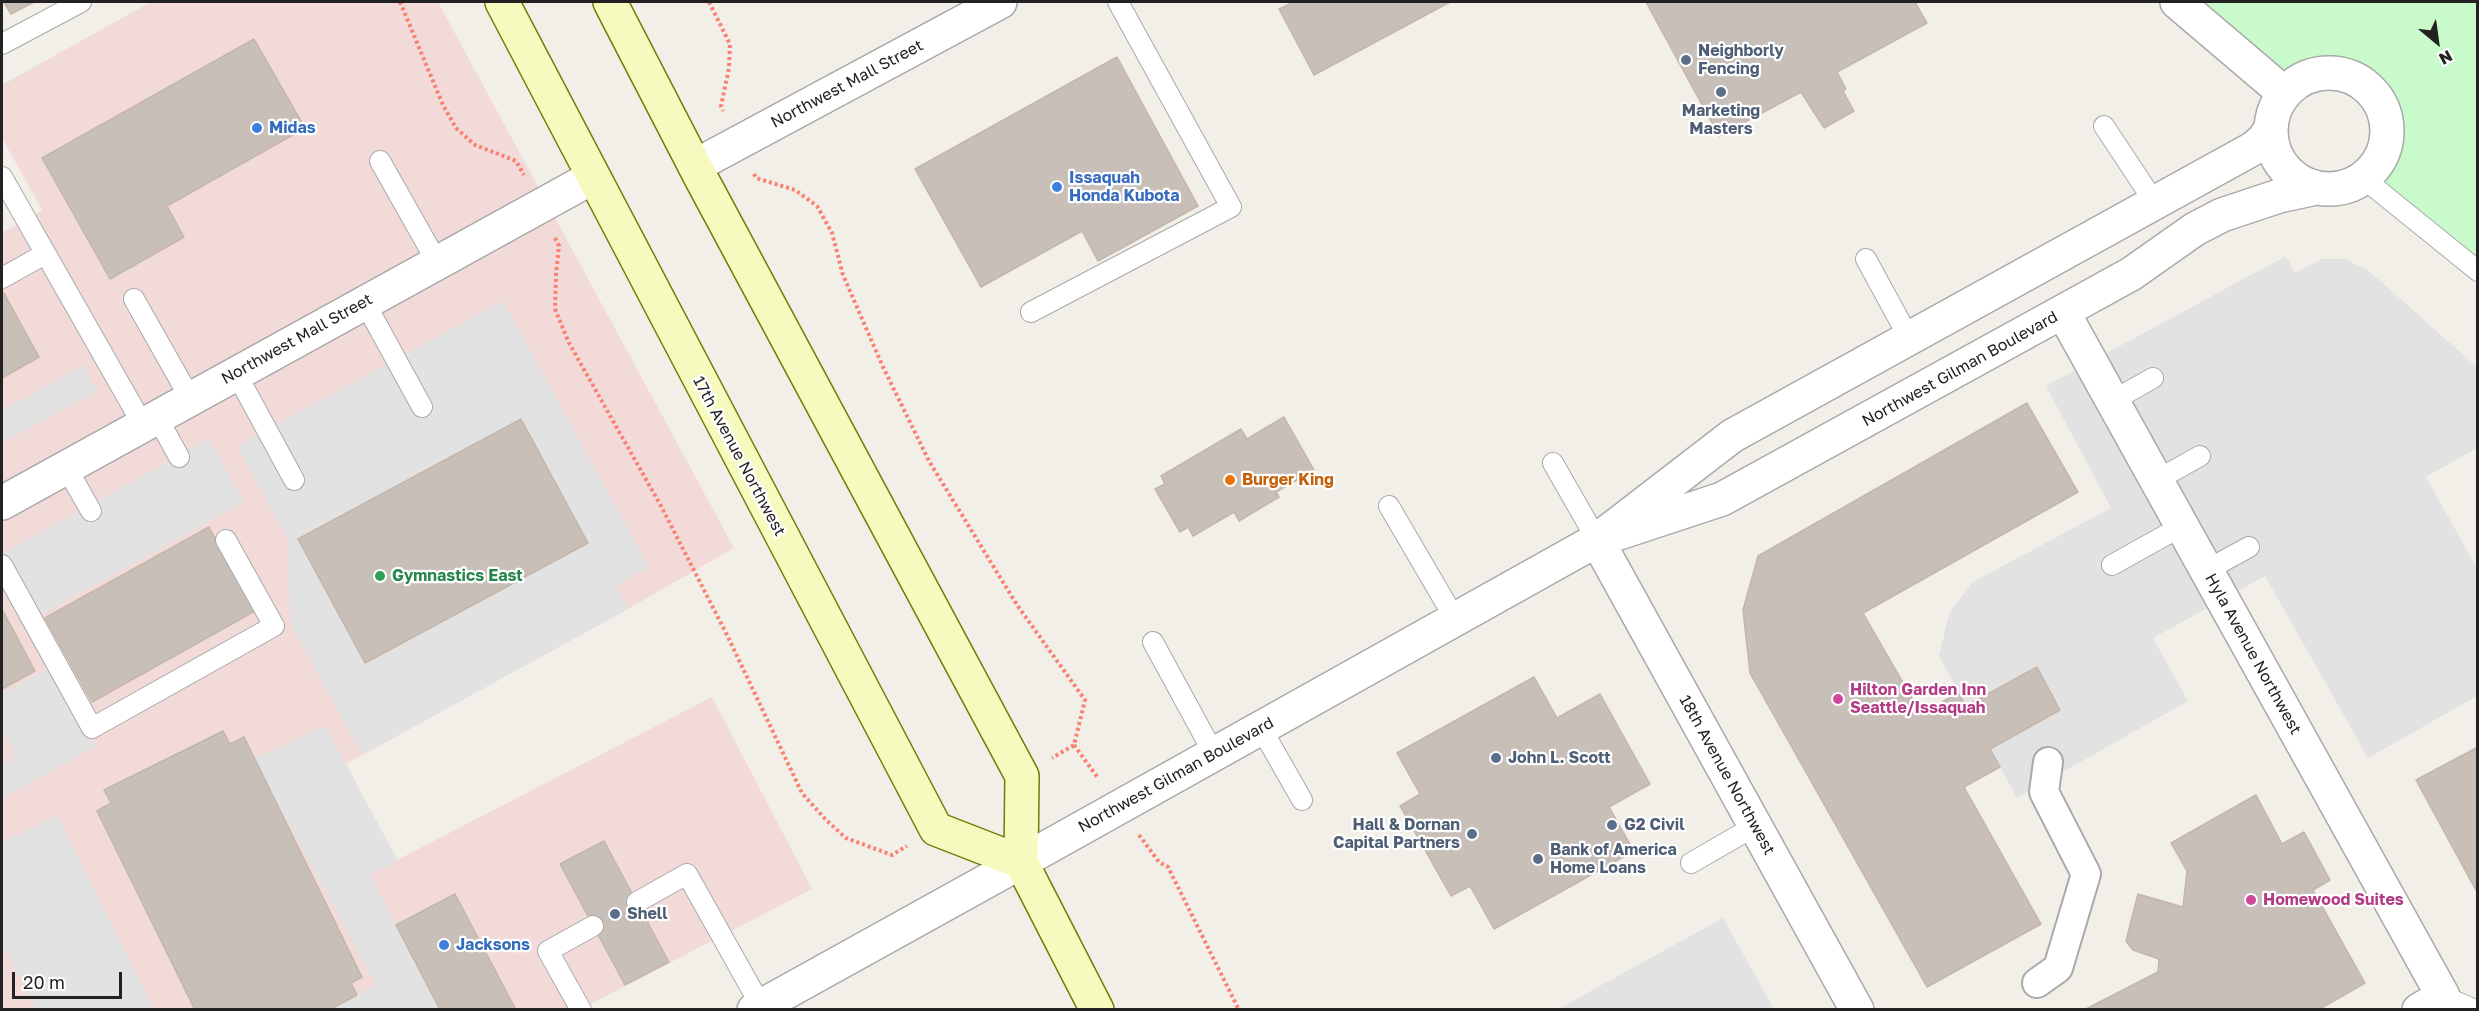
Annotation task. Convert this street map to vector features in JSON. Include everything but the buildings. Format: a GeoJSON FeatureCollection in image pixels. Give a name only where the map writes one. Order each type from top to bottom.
{"type":"FeatureCollection","features":[{"type":"Feature","properties":{"kind":"main road","name":"17th Avenue Northwest"},"geometry":{"type":"LineString","coordinates":[[502,2],[936,829]]}},
{"type":"Feature","properties":{"kind":"main road"},"geometry":{"type":"LineString","coordinates":[[610,2],[695,166],[1022,776],[1021,861],[1097,1010]]}},
{"type":"Feature","properties":{"kind":"main road"},"geometry":{"type":"LineString","coordinates":[[936,829],[1021,861]]}},
{"type":"Feature","properties":{"kind":"street","name":"Northwest Mall Street"},"geometry":{"type":"LineString","coordinates":[[695,166],[1000,2]]}},
{"type":"Feature","properties":{"kind":"street"},"geometry":{"type":"LineString","coordinates":[[2177,2],[2284,93]]}},
{"type":"Feature","properties":{"kind":"street"},"geometry":{"type":"LineString","coordinates":[[2327,73],[2347,75],[2358,80],[2373,92],[2386,116],[2388,130],[2382,155],[2377,164],[2363,178],[2349,186],[2332,189],[2316,188],[2301,182],[2288,172],[2278,159],[2272,144],[2271,128],[2275,110],[2284,93],[2303,79],[2327,73]]}},
{"type":"Feature","properties":{"kind":"street","name":"Northwest Gilman Boulevard"},"geometry":{"type":"LineString","coordinates":[[757,1008],[1597,540],[1732,436],[2254,148],[2264,140],[2271,128]]}},
{"type":"Feature","properties":{"kind":"street","name":"Northwest Mall Street"},"geometry":{"type":"LineString","coordinates":[[2,503],[364,301],[593,177]]}},
{"type":"Feature","properties":{"kind":"street","name":"Northwest Gilman Boulevard"},"geometry":{"type":"LineString","coordinates":[[1597,540],[1722,500],[2131,274],[2195,229],[2222,215],[2279,196],[2316,188]]}},
{"type":"Feature","properties":{"kind":"street","name":"Hyla Avenue Northwest"},"geometry":{"type":"LineString","coordinates":[[2063,312],[2207,570],[2431,1003]]}},
{"type":"Feature","properties":{"kind":"street","name":"18th Avenue Northwest"},"geometry":{"type":"LineString","coordinates":[[1597,540],[1857,1010]]}},
{"type":"Feature","properties":{"kind":"street"},"geometry":{"type":"LineString","coordinates":[[2037,983],[2058,968],[2086,874],[2044,792],[2048,762]]}},
{"type":"Feature","properties":{"kind":"lane"},"geometry":{"type":"LineString","coordinates":[[2,44],[81,2]]}},
{"type":"Feature","properties":{"kind":"lane"},"geometry":{"type":"LineString","coordinates":[[1031,312],[1231,207],[1118,2]]}},
{"type":"Feature","properties":{"kind":"lane"},"geometry":{"type":"LineString","coordinates":[[2104,126],[2155,203]]}},
{"type":"Feature","properties":{"kind":"lane"},"geometry":{"type":"LineString","coordinates":[[380,161],[437,262]]}},
{"type":"Feature","properties":{"kind":"lane"},"geometry":{"type":"LineString","coordinates":[[2,177],[8,205],[45,254],[150,421],[179,457]]}},
{"type":"Feature","properties":{"kind":"lane"},"geometry":{"type":"LineString","coordinates":[[2363,178],[2478,271]]}},
{"type":"Feature","properties":{"kind":"lane"},"geometry":{"type":"LineString","coordinates":[[2,278],[45,254]]}},
{"type":"Feature","properties":{"kind":"lane"},"geometry":{"type":"LineString","coordinates":[[1866,259],[1909,338]]}},
{"type":"Feature","properties":{"kind":"lane"},"geometry":{"type":"LineString","coordinates":[[134,299],[190,398]]}},
{"type":"Feature","properties":{"kind":"lane"},"geometry":{"type":"LineString","coordinates":[[364,301],[422,407]]}},
{"type":"Feature","properties":{"kind":"lane"},"geometry":{"type":"LineString","coordinates":[[236,373],[294,480]]}},
{"type":"Feature","properties":{"kind":"lane"},"geometry":{"type":"LineString","coordinates":[[2112,401],[2153,378]]}},
{"type":"Feature","properties":{"kind":"lane"},"geometry":{"type":"LineString","coordinates":[[2157,480],[2200,456]]}},
{"type":"Feature","properties":{"kind":"lane"},"geometry":{"type":"LineString","coordinates":[[1553,463],[1597,540]]}},
{"type":"Feature","properties":{"kind":"lane"},"geometry":{"type":"LineString","coordinates":[[66,467],[91,511]]}},
{"type":"Feature","properties":{"kind":"lane"},"geometry":{"type":"LineString","coordinates":[[1389,506],[1455,619]]}},
{"type":"Feature","properties":{"kind":"lane"},"geometry":{"type":"LineString","coordinates":[[2112,565],[2182,526]]}},
{"type":"Feature","properties":{"kind":"lane"},"geometry":{"type":"LineString","coordinates":[[2,565],[92,728],[274,626],[226,540]]}},
{"type":"Feature","properties":{"kind":"lane"},"geometry":{"type":"LineString","coordinates":[[2207,570],[2249,547]]}},
{"type":"Feature","properties":{"kind":"lane"},"geometry":{"type":"LineString","coordinates":[[1153,642],[1214,754]]}},
{"type":"Feature","properties":{"kind":"lane"},"geometry":{"type":"LineString","coordinates":[[1261,728],[1302,800]]}},
{"type":"Feature","properties":{"kind":"lane"},"geometry":{"type":"LineString","coordinates":[[1690,863],[1755,826]]}},
{"type":"Feature","properties":{"kind":"lane"},"geometry":{"type":"LineString","coordinates":[[637,902],[687,874],[757,1008]]}},
{"type":"Feature","properties":{"kind":"lane"},"geometry":{"type":"LineString","coordinates":[[581,1010],[549,951],[593,926]]}},
{"type":"Feature","properties":{"kind":"lane"},"geometry":{"type":"LineString","coordinates":[[2431,1003],[2474,1009]]}},
{"type":"Feature","properties":{"kind":"path"},"geometry":{"type":"LineString","coordinates":[[400,2],[443,105],[456,128],[475,145],[516,160]]}},
{"type":"Feature","properties":{"kind":"path"},"geometry":{"type":"LineString","coordinates":[[709,2],[730,44],[729,68],[721,106]]}},
{"type":"Feature","properties":{"kind":"path"},"geometry":{"type":"LineString","coordinates":[[756,178],[795,190],[817,207],[832,233],[843,275],[883,367],[929,461],[1017,605],[1085,700],[1074,745],[1022,776]]}},
{"type":"Feature","properties":{"kind":"path"},"geometry":{"type":"LineString","coordinates":[[559,246],[555,309],[569,343],[661,506],[727,635],[802,793],[846,838],[892,855],[936,829]]}},
{"type":"Feature","properties":{"kind":"path"},"geometry":{"type":"LineString","coordinates":[[1158,862],[1168,867],[1239,1010]]}},
{"type":"Feature","properties":{"kind":"shaded area"},"geometry":{"type":"Polygon","coordinates":[[[151,2],[438,2],[734,548],[346,764],[397,860],[712,697],[812,889],[581,1009],[2,1009],[2,233],[42,210],[2,138],[2,85],[151,2]]]}},
{"type":"Feature","properties":{"kind":"shaded area"},"geometry":{"type":"Polygon","coordinates":[[[2286,256],[2295,273],[2322,259],[2345,259],[2369,271],[2477,367],[2477,448],[2426,477],[2477,568],[2477,696],[2368,758],[2265,576],[2153,638],[2188,701],[2017,798],[1990,749],[2060,710],[2036,668],[1966,706],[1939,656],[1949,614],[1973,582],[2111,508],[2046,386],[2286,256]]]}},
{"type":"Feature","properties":{"kind":"shaded area"},"geometry":{"type":"Polygon","coordinates":[[[503,301],[649,567],[615,586],[628,609],[362,755],[290,623],[288,540],[237,446],[503,301]]]}},
{"type":"Feature","properties":{"kind":"shaded area"},"geometry":{"type":"Polygon","coordinates":[[[83,366],[97,391],[2,443],[2,411],[83,366]]]}},
{"type":"Feature","properties":{"kind":"shaded area"},"geometry":{"type":"Polygon","coordinates":[[[209,439],[244,502],[28,622],[2,574],[2,554],[209,439]]]}},
{"type":"Feature","properties":{"kind":"shaded area"},"geometry":{"type":"Polygon","coordinates":[[[52,666],[96,746],[2,798],[2,765],[16,756],[2,730],[2,694],[52,666]]]}},
{"type":"Feature","properties":{"kind":"shaded area"},"geometry":{"type":"Polygon","coordinates":[[[325,726],[398,861],[370,875],[440,1009],[329,1009],[376,985],[254,759],[325,726]]]}},
{"type":"Feature","properties":{"kind":"shaded area"},"geometry":{"type":"Polygon","coordinates":[[[57,815],[154,1009],[36,1009],[2,943],[2,843],[57,815]]]}},
{"type":"Feature","properties":{"kind":"shaded area"},"geometry":{"type":"Polygon","coordinates":[[[1723,918],[1774,1009],[1558,1009],[1723,918]]]}},
{"type":"Feature","properties":{"kind":"green space"},"geometry":{"type":"Polygon","coordinates":[[[2177,2],[2477,2],[2477,271],[2363,178],[2377,164],[2382,155],[2388,130],[2386,116],[2377,97],[2368,87],[2347,75],[2327,73],[2303,79],[2293,85],[2177,2]]]}},
{"type":"Feature","properties":{"kind":"place","name":"Neighborly Fencing"},"geometry":{"type":"Point","coordinates":[1686,60]}},
{"type":"Feature","properties":{"kind":"place","name":"Marketing Masters"},"geometry":{"type":"Point","coordinates":[1721,92]}},
{"type":"Feature","properties":{"kind":"place","name":"Midas"},"geometry":{"type":"Point","coordinates":[257,128]}},
{"type":"Feature","properties":{"kind":"place","name":"Issaquah Honda Kubota"},"geometry":{"type":"Point","coordinates":[1057,187]}},
{"type":"Feature","properties":{"kind":"place","name":"Burger King"},"geometry":{"type":"Point","coordinates":[1230,480]}},
{"type":"Feature","properties":{"kind":"place","name":"Gymnastics East"},"geometry":{"type":"Point","coordinates":[380,576]}},
{"type":"Feature","properties":{"kind":"place","name":"Hilton Garden Inn Seattle/Issaquah"},"geometry":{"type":"Point","coordinates":[1838,699]}},
{"type":"Feature","properties":{"kind":"place","name":"John L. Scott"},"geometry":{"type":"Point","coordinates":[1496,758]}},
{"type":"Feature","properties":{"kind":"place","name":"G2 Civil"},"geometry":{"type":"Point","coordinates":[1612,825]}},
{"type":"Feature","properties":{"kind":"place","name":"Hall & Dornan Capital Partners"},"geometry":{"type":"Point","coordinates":[1472,834]}},
{"type":"Feature","properties":{"kind":"place","name":"Bank of America Home Loans"},"geometry":{"type":"Point","coordinates":[1538,859]}},
{"type":"Feature","properties":{"kind":"place","name":"Homewood Suites"},"geometry":{"type":"Point","coordinates":[2251,900]}},
{"type":"Feature","properties":{"kind":"place","name":"Shell"},"geometry":{"type":"Point","coordinates":[615,914]}},
{"type":"Feature","properties":{"kind":"place","name":"Jacksons"},"geometry":{"type":"Point","coordinates":[444,945]}}]}
